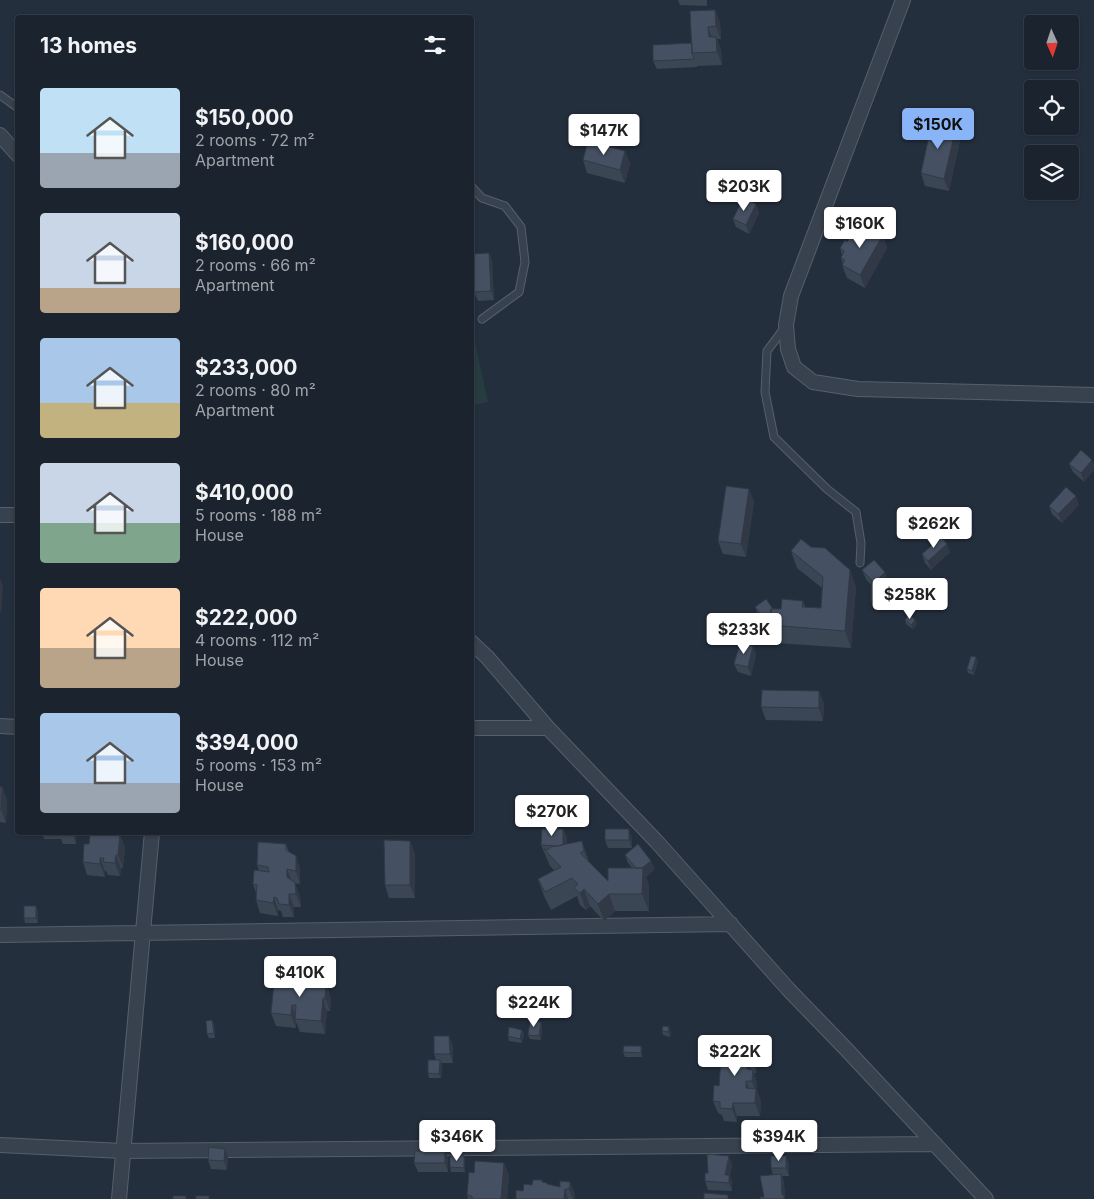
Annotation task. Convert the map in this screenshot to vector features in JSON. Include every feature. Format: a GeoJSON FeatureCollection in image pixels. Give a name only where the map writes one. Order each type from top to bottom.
{"type":"FeatureCollection","features":[{"type":"Feature","properties":{"kind":"street"},"geometry":{"type":"LineString","coordinates":[[903,0],[791,296],[786,325],[788,349],[794,367],[813,382],[858,389],[1094,395]]}},
{"type":"Feature","properties":{"kind":"street"},"geometry":{"type":"LineString","coordinates":[[0,135],[15,152]]}},
{"type":"Feature","properties":{"kind":"street"},"geometry":{"type":"LineString","coordinates":[[0,515],[15,516]]}},
{"type":"Feature","properties":{"kind":"street"},"geometry":{"type":"LineString","coordinates":[[474,645],[487,657],[548,728],[657,842],[788,989],[986,1199]]}},
{"type":"Feature","properties":{"kind":"street"},"geometry":{"type":"LineString","coordinates":[[0,726],[15,727]]}},
{"type":"Feature","properties":{"kind":"street"},"geometry":{"type":"LineString","coordinates":[[474,728],[548,728]]}},
{"type":"Feature","properties":{"kind":"street"},"geometry":{"type":"LineString","coordinates":[[119,1199],[152,835]]}},
{"type":"Feature","properties":{"kind":"street"},"geometry":{"type":"LineString","coordinates":[[0,935],[731,924]]}},
{"type":"Feature","properties":{"kind":"street"},"geometry":{"type":"LineString","coordinates":[[0,1145],[123,1151],[935,1144]]}},
{"type":"Feature","properties":{"kind":"lane"},"geometry":{"type":"LineString","coordinates":[[0,95],[15,106]]}},
{"type":"Feature","properties":{"kind":"lane"},"geometry":{"type":"LineString","coordinates":[[474,189],[482,198],[505,206],[520,227],[525,262],[518,292],[482,319]]}},
{"type":"Feature","properties":{"kind":"lane"},"geometry":{"type":"LineString","coordinates":[[786,325],[767,350],[765,392],[774,437],[827,489],[856,512],[861,543],[860,563]]}},
{"type":"Feature","properties":{"kind":"green space"},"geometry":{"type":"Polygon","coordinates":[[[474,338],[488,402],[474,405],[474,338]]]}},
{"type":"Feature","properties":{"kind":"building"},"geometry":{"type":"Polygon","coordinates":[[[715,10],[716,26],[708,27],[709,37],[716,37],[717,52],[692,53],[690,11],[715,10]]]}},
{"type":"Feature","properties":{"kind":"building"},"geometry":{"type":"Polygon","coordinates":[[[692,43],[694,59],[653,61],[653,45],[692,43]]]}},
{"type":"Feature","properties":{"kind":"building"},"geometry":{"type":"Polygon","coordinates":[[[932,122],[956,128],[944,179],[921,173],[932,122]]]}},
{"type":"Feature","properties":{"kind":"building"},"geometry":{"type":"Polygon","coordinates":[[[588,141],[625,151],[620,170],[583,160],[588,141]]]}},
{"type":"Feature","properties":{"kind":"building"},"geometry":{"type":"Polygon","coordinates":[[[743,198],[756,204],[746,225],[733,219],[743,198]]]}},
{"type":"Feature","properties":{"kind":"building"},"geometry":{"type":"Polygon","coordinates":[[[856,226],[867,233],[869,228],[883,235],[860,275],[842,265],[845,260],[841,258],[844,251],[840,248],[845,240],[847,242],[856,226]]]}},
{"type":"Feature","properties":{"kind":"building"},"geometry":{"type":"Polygon","coordinates":[[[489,253],[491,291],[474,292],[474,254],[489,253]]]}},
{"type":"Feature","properties":{"kind":"building"},"geometry":{"type":"Polygon","coordinates":[[[1081,450],[1092,460],[1081,473],[1069,464],[1081,450]]]}},
{"type":"Feature","properties":{"kind":"building"},"geometry":{"type":"Polygon","coordinates":[[[726,486],[749,489],[741,544],[718,541],[726,486]]]}},
{"type":"Feature","properties":{"kind":"building"},"geometry":{"type":"Polygon","coordinates":[[[1066,487],[1076,496],[1058,514],[1049,506],[1066,487]]]}},
{"type":"Feature","properties":{"kind":"building"},"geometry":{"type":"Polygon","coordinates":[[[941,537],[947,544],[928,561],[922,554],[941,537]]]}},
{"type":"Feature","properties":{"kind":"building"},"geometry":{"type":"Polygon","coordinates":[[[801,539],[811,547],[825,548],[850,570],[845,631],[770,625],[771,609],[781,609],[782,599],[803,601],[802,607],[821,608],[823,577],[791,551],[801,539]]]}},
{"type":"Feature","properties":{"kind":"building"},"geometry":{"type":"Polygon","coordinates":[[[874,560],[885,572],[876,581],[878,581],[878,584],[882,584],[882,601],[871,601],[871,584],[874,583],[862,570],[874,560]]]}},
{"type":"Feature","properties":{"kind":"building"},"geometry":{"type":"Polygon","coordinates":[[[766,599],[773,609],[771,609],[771,614],[761,621],[756,616],[760,613],[755,607],[766,599]]]}},
{"type":"Feature","properties":{"kind":"building"},"geometry":{"type":"Polygon","coordinates":[[[909,614],[915,620],[911,625],[905,620],[909,614]]]}},
{"type":"Feature","properties":{"kind":"building"},"geometry":{"type":"Polygon","coordinates":[[[740,643],[753,646],[748,667],[734,664],[740,643]]]}},
{"type":"Feature","properties":{"kind":"building"},"geometry":{"type":"Polygon","coordinates":[[[971,656],[976,657],[972,671],[967,669],[971,656]]]}},
{"type":"Feature","properties":{"kind":"building"},"geometry":{"type":"Polygon","coordinates":[[[762,690],[819,691],[819,708],[761,707],[762,690]]]}},
{"type":"Feature","properties":{"kind":"building"},"geometry":{"type":"Polygon","coordinates":[[[0,787],[2,787],[1,810],[0,810],[0,787]]]}},
{"type":"Feature","properties":{"kind":"building"},"geometry":{"type":"Polygon","coordinates":[[[542,829],[563,829],[563,845],[541,845],[542,829]]]}},
{"type":"Feature","properties":{"kind":"building"},"geometry":{"type":"Polygon","coordinates":[[[605,829],[629,829],[629,840],[605,840],[605,829]]]}},
{"type":"Feature","properties":{"kind":"building"},"geometry":{"type":"Polygon","coordinates":[[[90,835],[120,835],[118,855],[116,855],[115,863],[103,862],[104,858],[100,858],[100,864],[83,862],[84,844],[89,844],[90,835]]]}},
{"type":"Feature","properties":{"kind":"building"},"geometry":{"type":"Polygon","coordinates":[[[384,840],[410,841],[410,885],[385,885],[384,840]]]}},
{"type":"Feature","properties":{"kind":"building"},"geometry":{"type":"Polygon","coordinates":[[[582,841],[584,851],[580,853],[608,881],[608,868],[643,868],[642,894],[609,894],[598,904],[584,889],[580,893],[574,888],[578,884],[572,878],[545,892],[538,879],[561,867],[544,849],[548,850],[551,847],[582,841]]]}},
{"type":"Feature","properties":{"kind":"building"},"geometry":{"type":"Polygon","coordinates":[[[258,842],[286,844],[286,850],[296,856],[296,871],[287,869],[287,877],[295,883],[296,894],[289,894],[289,905],[279,904],[277,898],[274,897],[273,903],[256,900],[257,885],[253,884],[254,870],[269,872],[268,867],[257,865],[258,842]]]}},
{"type":"Feature","properties":{"kind":"building"},"geometry":{"type":"Polygon","coordinates":[[[638,844],[651,861],[642,868],[636,868],[625,855],[638,844]]]}},
{"type":"Feature","properties":{"kind":"building"},"geometry":{"type":"Polygon","coordinates":[[[24,906],[36,906],[36,918],[24,918],[24,906]]]}},
{"type":"Feature","properties":{"kind":"building"},"geometry":{"type":"Polygon","coordinates":[[[310,973],[324,974],[323,986],[326,986],[321,1021],[295,1019],[296,1005],[292,1005],[291,1015],[271,1013],[274,983],[290,982],[291,977],[301,978],[301,983],[309,983],[310,973]]]}},
{"type":"Feature","properties":{"kind":"building"},"geometry":{"type":"Polygon","coordinates":[[[212,1020],[214,1033],[207,1034],[206,1021],[212,1020]]]}},
{"type":"Feature","properties":{"kind":"building"},"geometry":{"type":"Polygon","coordinates":[[[530,1021],[541,1022],[539,1036],[528,1035],[530,1021]]]}},
{"type":"Feature","properties":{"kind":"building"},"geometry":{"type":"Polygon","coordinates":[[[663,1026],[669,1027],[668,1032],[662,1031],[663,1026]]]}},
{"type":"Feature","properties":{"kind":"building"},"geometry":{"type":"Polygon","coordinates":[[[509,1027],[522,1030],[520,1039],[508,1036],[509,1027]]]}},
{"type":"Feature","properties":{"kind":"building"},"geometry":{"type":"Polygon","coordinates":[[[434,1036],[449,1036],[450,1054],[434,1054],[434,1036]]]}},
{"type":"Feature","properties":{"kind":"building"},"geometry":{"type":"Polygon","coordinates":[[[738,1042],[753,1043],[752,1061],[748,1060],[747,1069],[753,1070],[752,1081],[746,1081],[746,1088],[756,1089],[755,1103],[733,1103],[732,1109],[720,1108],[720,1102],[713,1101],[714,1085],[719,1086],[722,1047],[738,1049],[738,1042]]]}},
{"type":"Feature","properties":{"kind":"building"},"geometry":{"type":"Polygon","coordinates":[[[624,1046],[641,1046],[641,1053],[623,1052],[624,1046]]]}},
{"type":"Feature","properties":{"kind":"building"},"geometry":{"type":"Polygon","coordinates":[[[428,1060],[440,1060],[439,1074],[428,1073],[428,1060]]]}},
{"type":"Feature","properties":{"kind":"building"},"geometry":{"type":"Polygon","coordinates":[[[209,1147],[225,1149],[224,1161],[208,1160],[209,1147]]]}},
{"type":"Feature","properties":{"kind":"building"},"geometry":{"type":"Polygon","coordinates":[[[415,1151],[445,1151],[445,1163],[414,1163],[415,1151]]]}},
{"type":"Feature","properties":{"kind":"building"},"geometry":{"type":"Polygon","coordinates":[[[707,1154],[729,1156],[725,1175],[729,1175],[729,1183],[705,1181],[705,1173],[708,1173],[707,1154]]]}},
{"type":"Feature","properties":{"kind":"building"},"geometry":{"type":"Polygon","coordinates":[[[450,1156],[464,1156],[464,1168],[450,1167],[450,1156]]]}},
{"type":"Feature","properties":{"kind":"building"},"geometry":{"type":"Polygon","coordinates":[[[771,1156],[786,1156],[786,1168],[771,1168],[771,1156]]]}},
{"type":"Feature","properties":{"kind":"building"},"geometry":{"type":"Polygon","coordinates":[[[475,1161],[504,1163],[501,1199],[472,1199],[472,1196],[467,1195],[469,1172],[474,1173],[475,1161]]]}},
{"type":"Feature","properties":{"kind":"building"},"geometry":{"type":"Polygon","coordinates":[[[781,1174],[782,1195],[784,1195],[784,1199],[760,1199],[760,1197],[764,1197],[760,1176],[781,1174]]]}},
{"type":"Feature","properties":{"kind":"building"},"geometry":{"type":"Polygon","coordinates":[[[533,1180],[542,1180],[542,1182],[547,1184],[560,1187],[560,1181],[570,1182],[569,1189],[565,1189],[564,1199],[516,1199],[516,1190],[523,1191],[524,1184],[532,1185],[533,1180]]]}},
{"type":"Feature","properties":{"kind":"building"},"geometry":{"type":"Polygon","coordinates":[[[704,1193],[728,1195],[728,1199],[704,1199],[704,1193]]]}},
{"type":"Feature","properties":{"kind":"building"},"geometry":{"type":"Polygon","coordinates":[[[173,1196],[186,1196],[186,1199],[173,1199],[173,1196]]]}},
{"type":"Feature","properties":{"kind":"building"},"geometry":{"type":"Polygon","coordinates":[[[196,1196],[209,1196],[209,1199],[196,1199],[196,1196]]]}}]}
